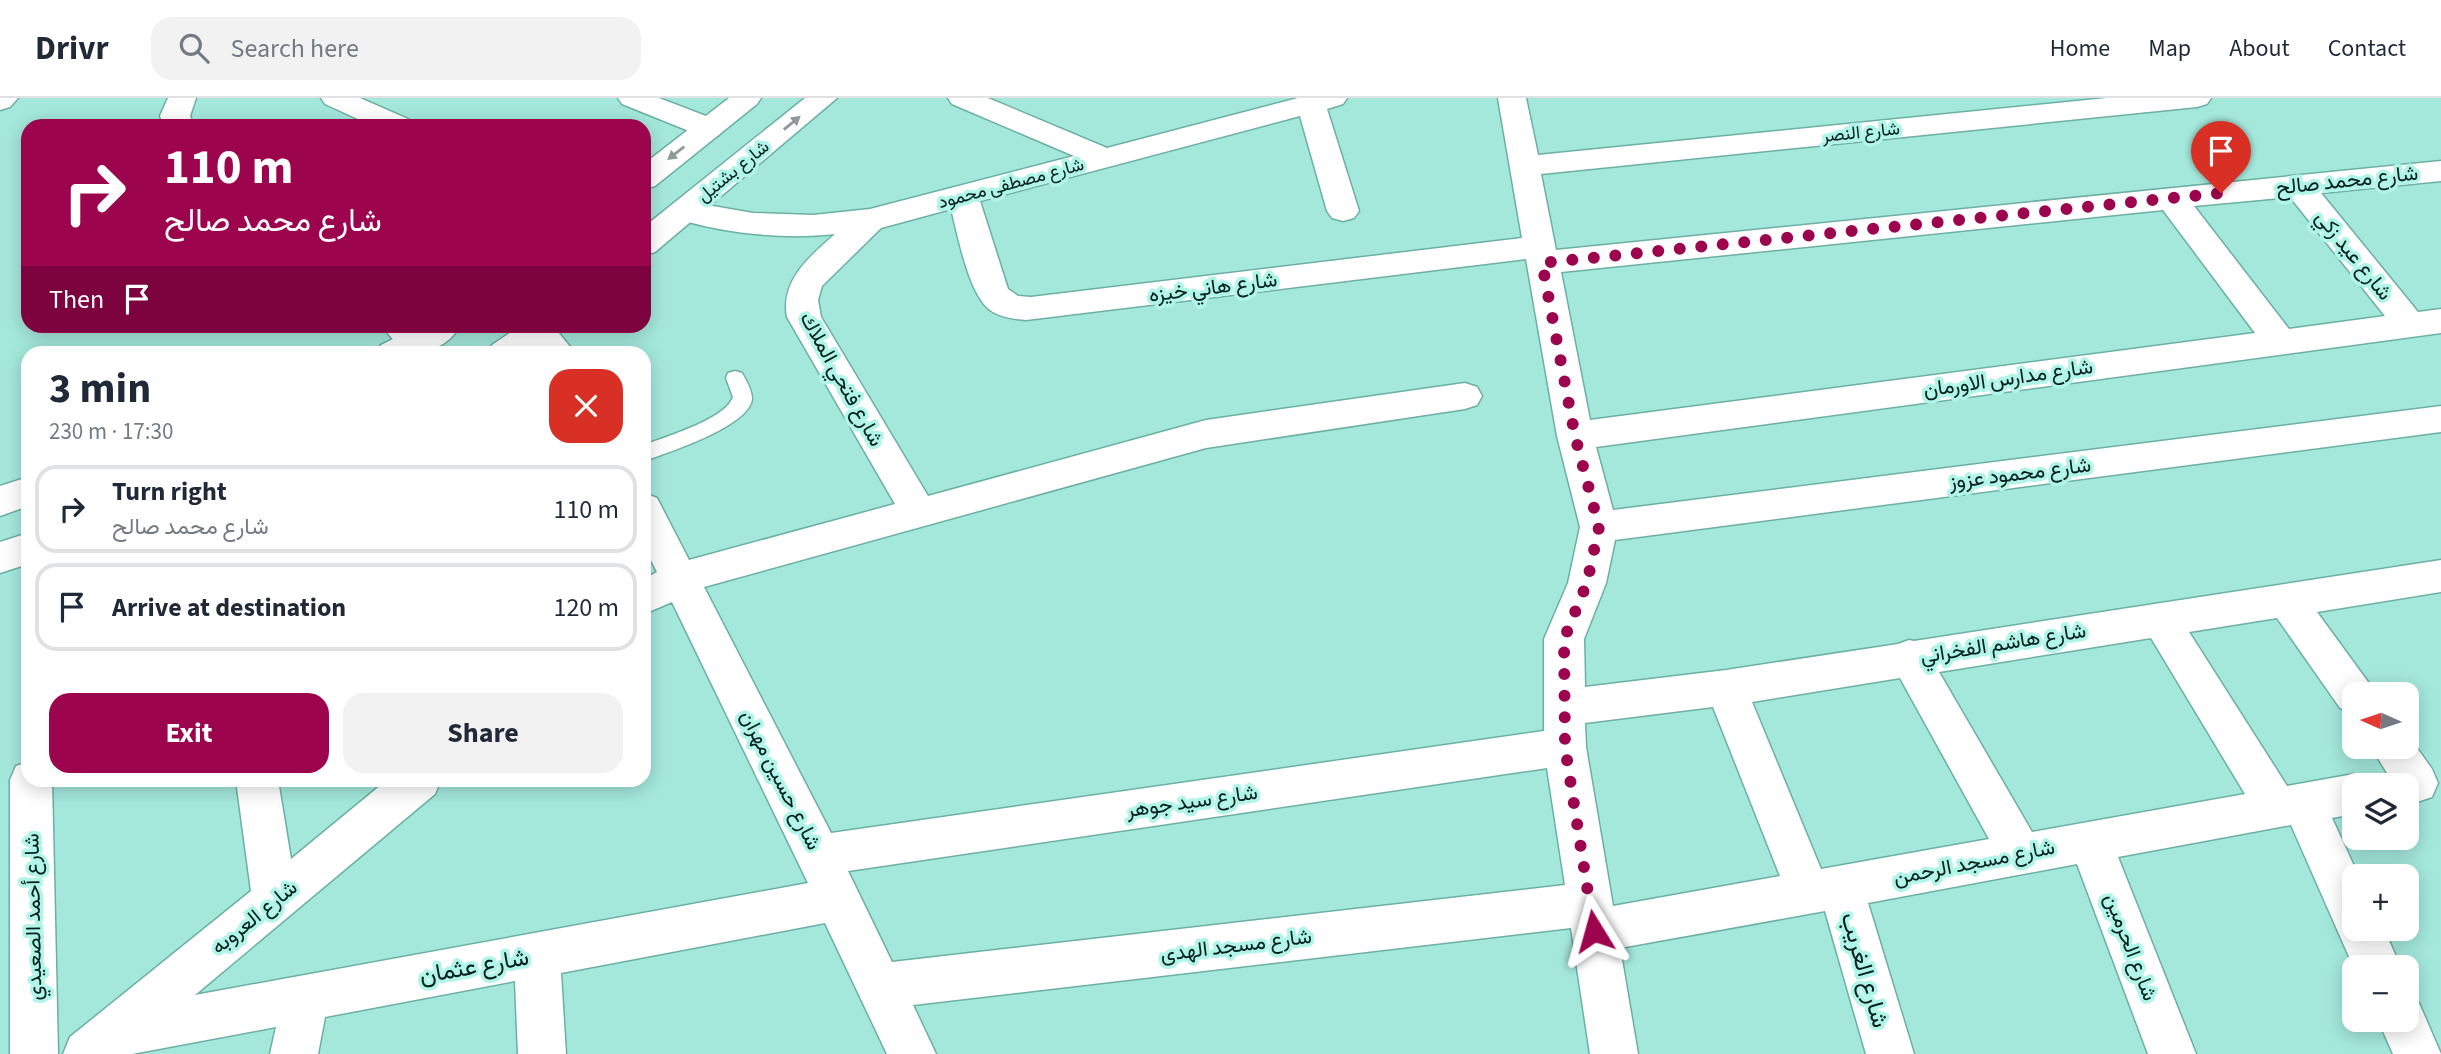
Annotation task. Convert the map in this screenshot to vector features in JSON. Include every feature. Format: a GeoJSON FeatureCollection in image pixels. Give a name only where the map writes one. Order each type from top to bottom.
{"type":"FeatureCollection","features":[{"type":"Feature","properties":{"kind":"street"},"geometry":{"type":"LineString","coordinates":[[176,119],[183,98]]}},
{"type":"Feature","properties":{"kind":"street"},"geometry":{"type":"LineString","coordinates":[[335,98],[382,119]]}},
{"type":"Feature","properties":{"kind":"street"},"geometry":{"type":"LineString","coordinates":[[632,98],[709,128]]}},
{"type":"Feature","properties":{"kind":"street"},"geometry":{"type":"LineString","coordinates":[[651,174],[747,98]]}},
{"type":"Feature","properties":{"kind":"street","name":"شارع بشتيل"},"geometry":{"type":"LineString","coordinates":[[651,237],[823,98]]}},
{"type":"Feature","properties":{"kind":"street"},"geometry":{"type":"LineString","coordinates":[[962,98],[1105,158]]}},
{"type":"Feature","properties":{"kind":"street"},"geometry":{"type":"LineString","coordinates":[[1258,98],[1311,104],[1343,211]]}},
{"type":"Feature","properties":{"kind":"street"},"geometry":{"type":"LineString","coordinates":[[1512,98],[1575,436],[1599,527],[1587,583],[1564,639],[1564,727],[1614,1054]]}},
{"type":"Feature","properties":{"kind":"street","name":"شارع النصر"},"geometry":{"type":"LineString","coordinates":[[1524,166],[2197,98]]}},
{"type":"Feature","properties":{"kind":"street","name":"شارع مصطفى محمود"},"geometry":{"type":"LineString","coordinates":[[684,211],[753,224],[813,226],[870,220],[1311,104]]}},
{"type":"Feature","properties":{"kind":"street","name":"شارع محمد صالح"},"geometry":{"type":"LineString","coordinates":[[1540,255],[2441,171]]}},
{"type":"Feature","properties":{"kind":"street","name":"شارع عيد زكي"},"geometry":{"type":"LineString","coordinates":[[2297,185],[2426,323]]}},
{"type":"Feature","properties":{"kind":"street","name":"شارع هاني خيزه"},"geometry":{"type":"LineString","coordinates":[[963,195],[994,294],[1008,306],[1019,309],[1540,255]]}},
{"type":"Feature","properties":{"kind":"street"},"geometry":{"type":"LineString","coordinates":[[2171,198],[2280,342]]}},
{"type":"Feature","properties":{"kind":"street","name":"شارع فتحي الملاك"},"geometry":{"type":"LineString","coordinates":[[870,220],[812,278],[803,291],[801,304],[804,317],[919,513]]}},
{"type":"Feature","properties":{"kind":"street","name":"شارع مدارس الاورمان"},"geometry":{"type":"LineString","coordinates":[[1575,436],[2426,323]]}},
{"type":"Feature","properties":{"kind":"street"},"geometry":{"type":"LineString","coordinates":[[519,346],[544,333]]}},
{"type":"Feature","properties":{"kind":"street"},"geometry":{"type":"LineString","coordinates":[[651,594],[681,578],[1206,434],[1465,396]]}},
{"type":"Feature","properties":{"kind":"street","name":"شارع محمود عزوز"},"geometry":{"type":"LineString","coordinates":[[1599,527],[2441,419]]}},
{"type":"Feature","properties":{"kind":"street"},"geometry":{"type":"LineString","coordinates":[[0,501],[21,494]]}},
{"type":"Feature","properties":{"kind":"street","name":"شارع حسين مهران"},"geometry":{"type":"LineString","coordinates":[[651,521],[819,855],[837,900],[912,1054]]}},
{"type":"Feature","properties":{"kind":"street"},"geometry":{"type":"LineString","coordinates":[[0,558],[21,550]]}},
{"type":"Feature","properties":{"kind":"street","name":"شارع هاشم الفخراني"},"geometry":{"type":"LineString","coordinates":[[1564,727],[1726,688],[1909,657],[2441,576]]}},
{"type":"Feature","properties":{"kind":"street"},"geometry":{"type":"LineString","coordinates":[[2287,600],[2345,682]]}},
{"type":"Feature","properties":{"kind":"street"},"geometry":{"type":"LineString","coordinates":[[2160,619],[2290,805],[2342,894]]}},
{"type":"Feature","properties":{"kind":"street"},"geometry":{"type":"LineString","coordinates":[[1909,657],[2020,853]]}},
{"type":"Feature","properties":{"kind":"street","name":"شارع الغريب"},"geometry":{"type":"LineString","coordinates":[[1726,688],[1825,890],[1889,1054]]}},
{"type":"Feature","properties":{"kind":"street","name":"شارع سيد جوهر"},"geometry":{"type":"LineString","coordinates":[[819,855],[1564,727]]}},
{"type":"Feature","properties":{"kind":"street","name":"شارع أحمد الصعيدي"},"geometry":{"type":"LineString","coordinates":[[31,787],[34,1054]]}},
{"type":"Feature","properties":{"kind":"street"},"geometry":{"type":"LineString","coordinates":[[258,787],[275,900]]}},
{"type":"Feature","properties":{"kind":"street","name":"شارع العروبه"},"geometry":{"type":"LineString","coordinates":[[100,1044],[412,787]]}},
{"type":"Feature","properties":{"kind":"street","name":"شارع مسجد الرحمن"},"geometry":{"type":"LineString","coordinates":[[1592,918],[1825,890],[2342,796]]}},
{"type":"Feature","properties":{"kind":"street","name":"شارع الحرمين"},"geometry":{"type":"LineString","coordinates":[[2090,841],[2172,1054]]}},
{"type":"Feature","properties":{"kind":"street","name":"شارع عثمان"},"geometry":{"type":"LineString","coordinates":[[100,1044],[306,998],[837,900]]}},
{"type":"Feature","properties":{"kind":"street","name":"شارع مسجد الهدى"},"geometry":{"type":"LineString","coordinates":[[881,986],[1592,918]]}},
{"type":"Feature","properties":{"kind":"street"},"geometry":{"type":"LineString","coordinates":[[537,955],[542,1054]]}},
{"type":"Feature","properties":{"kind":"street"},"geometry":{"type":"LineString","coordinates":[[294,1054],[306,998]]}},
{"type":"Feature","properties":{"kind":"street"},"geometry":{"type":"LineString","coordinates":[[2407,1032],[2417,1054]]}},
{"type":"Feature","properties":{"kind":"lane"},"geometry":{"type":"LineString","coordinates":[[651,450],[730,415],[742,402],[743,394],[735,378]]}},
{"type":"Feature","properties":{"kind":"route"},"geometry":{"type":"LineString","coordinates":[[1594,931],[1565,747],[1564,639],[1587,583],[1599,527],[1575,436],[1542,263],[2221,193]]}}]}
